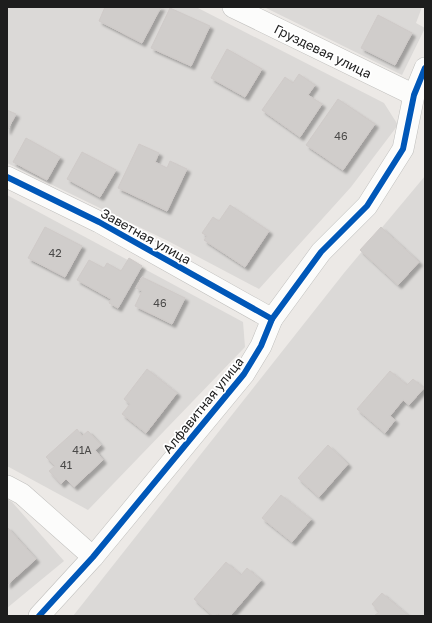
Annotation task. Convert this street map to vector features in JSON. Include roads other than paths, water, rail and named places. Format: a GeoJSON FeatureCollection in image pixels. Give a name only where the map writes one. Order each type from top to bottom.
{"type":"FeatureCollection","features":[{"type":"Feature","properties":{"kind":"street","name":"Груздевая улица"},"geometry":{"type":"LineString","coordinates":[[233,7],[414,96]]}},
{"type":"Feature","properties":{"kind":"street","name":"Алфавитная улица"},"geometry":{"type":"LineString","coordinates":[[39,616],[93,557],[244,374],[261,346],[272,319],[321,252],[367,206],[404,149],[414,96],[425,68]]}},
{"type":"Feature","properties":{"kind":"street","name":"Заветная улица"},"geometry":{"type":"LineString","coordinates":[[7,177],[99,222],[272,319]]}},
{"type":"Feature","properties":{"kind":"street"},"geometry":{"type":"LineString","coordinates":[[7,486],[22,494],[93,557]]}}]}
